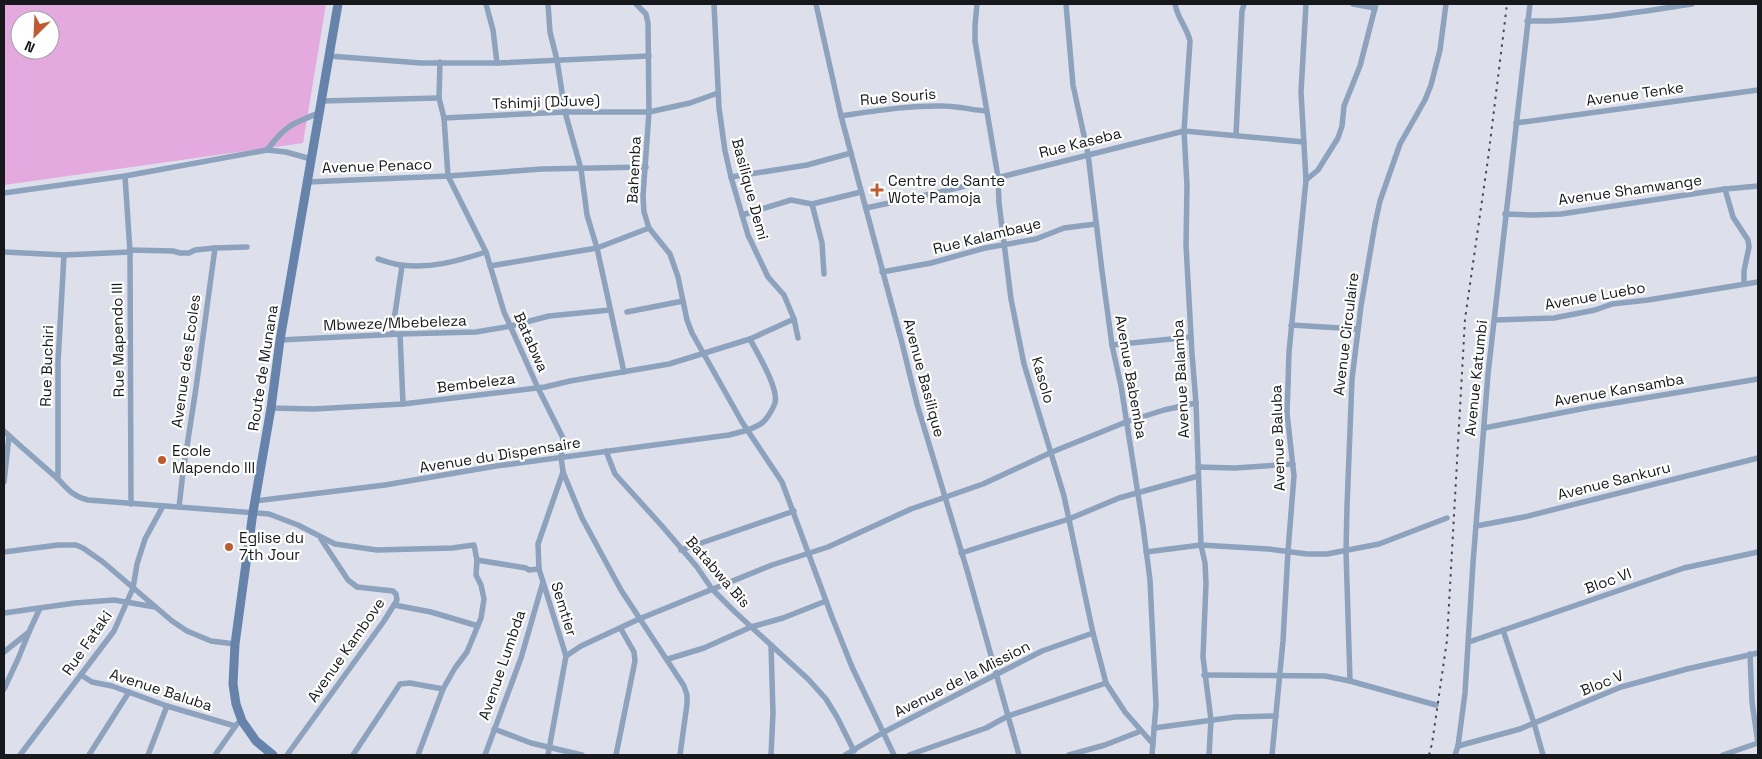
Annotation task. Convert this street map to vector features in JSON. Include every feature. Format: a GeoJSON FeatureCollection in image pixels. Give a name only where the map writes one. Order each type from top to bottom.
{"type":"FeatureCollection","features":[{"type":"Feature","properties":{"kind":"main road","name":"Route de Munana"},"geometry":{"type":"LineString","coordinates":[[272,755],[238,724],[233,684],[235,644],[253,512],[272,408],[280,340],[338,4]]}},
{"type":"Feature","properties":{"kind":"street"},"geometry":{"type":"LineString","coordinates":[[486,4],[493,30],[498,62]]}},
{"type":"Feature","properties":{"kind":"street"},"geometry":{"type":"LineString","coordinates":[[548,4],[550,32],[558,60],[565,112],[581,169],[587,215],[597,248],[624,372]]}},
{"type":"Feature","properties":{"kind":"street","name":"Bahemba"},"geometry":{"type":"LineString","coordinates":[[636,4],[647,16],[649,112],[643,196],[644,212],[649,228]]}},
{"type":"Feature","properties":{"kind":"street","name":"Basilique Demi"},"geometry":{"type":"LineString","coordinates":[[714,4],[718,93],[725,151],[731,177],[748,235],[768,277],[784,295],[794,319],[798,338]]}},
{"type":"Feature","properties":{"kind":"street","name":"Avenue Basilique"},"geometry":{"type":"LineString","coordinates":[[816,4],[841,116],[917,404],[1019,755]]}},
{"type":"Feature","properties":{"kind":"street","name":"Kasolo"},"geometry":{"type":"LineString","coordinates":[[977,4],[976,41],[998,177],[997,189],[1011,300],[1024,364],[1052,452],[1106,683],[1116,699],[1153,744]]}},
{"type":"Feature","properties":{"kind":"street","name":"Avenue Babemba"},"geometry":{"type":"LineString","coordinates":[[1066,4],[1073,85],[1088,154],[1112,345],[1146,552],[1153,630],[1156,705],[1152,755]]}},
{"type":"Feature","properties":{"kind":"street","name":"Avenue Balamba"},"geometry":{"type":"LineString","coordinates":[[1175,4],[1177,15],[1189,33],[1190,41],[1184,131],[1186,154],[1186,245],[1196,403],[1201,545],[1205,563],[1206,584],[1203,656],[1211,720],[1209,755]]}},
{"type":"Feature","properties":{"kind":"street"},"geometry":{"type":"LineString","coordinates":[[1236,135],[1244,4]]}},
{"type":"Feature","properties":{"kind":"street","name":"Avenue Baluba"},"geometry":{"type":"LineString","coordinates":[[1272,755],[1286,607],[1292,503],[1293,464],[1287,414],[1289,352],[1306,180],[1301,92],[1306,4]]}},
{"type":"Feature","properties":{"kind":"street"},"geometry":{"type":"LineString","coordinates":[[1306,180],[1318,170],[1338,138],[1342,126],[1344,106],[1360,66],[1375,6],[1353,4]]}},
{"type":"Feature","properties":{"kind":"street","name":"Avenue Circulaire"},"geometry":{"type":"LineString","coordinates":[[1350,681],[1346,551],[1352,379],[1357,330],[1366,270],[1380,201],[1400,144],[1425,100],[1433,77],[1440,50],[1446,4]]}},
{"type":"Feature","properties":{"kind":"street","name":"Avenue Katumbi"},"geometry":{"type":"LineString","coordinates":[[1455,755],[1458,746],[1465,693],[1476,526],[1494,320],[1530,4]]}},
{"type":"Feature","properties":{"kind":"street"},"geometry":{"type":"LineString","coordinates":[[1527,21],[1552,21],[1629,14],[1692,4]]}},
{"type":"Feature","properties":{"kind":"street"},"geometry":{"type":"LineString","coordinates":[[329,56],[440,62],[498,62],[649,56]]}},
{"type":"Feature","properties":{"kind":"street","name":"Batabwa"},"geometry":{"type":"LineString","coordinates":[[440,62],[439,98],[444,118],[448,176],[486,252],[510,326],[563,438],[562,472],[582,518],[639,619],[684,686],[687,695],[680,755]]}},
{"type":"Feature","properties":{"kind":"street","name":"Avenue Tenke"},"geometry":{"type":"LineString","coordinates":[[1516,123],[1758,90]]}},
{"type":"Feature","properties":{"kind":"street","name":"Tshimji (DJuve)"},"geometry":{"type":"LineString","coordinates":[[444,118],[565,112],[649,112],[690,103],[718,93]]}},
{"type":"Feature","properties":{"kind":"street"},"geometry":{"type":"LineString","coordinates":[[321,101],[439,98]]}},
{"type":"Feature","properties":{"kind":"street","name":"Rue Souris"},"geometry":{"type":"LineString","coordinates":[[841,116],[926,106],[946,106],[986,111]]}},
{"type":"Feature","properties":{"kind":"street"},"geometry":{"type":"LineString","coordinates":[[267,150],[284,128],[319,113]]}},
{"type":"Feature","properties":{"kind":"street","name":"Rue Kaseba"},"geometry":{"type":"LineString","coordinates":[[866,208],[949,190],[1184,131],[1304,142]]}},
{"type":"Feature","properties":{"kind":"street"},"geometry":{"type":"LineString","coordinates":[[4,193],[125,176],[267,150],[286,152],[311,160]]}},
{"type":"Feature","properties":{"kind":"street"},"geometry":{"type":"LineString","coordinates":[[731,177],[807,165],[851,153]]}},
{"type":"Feature","properties":{"kind":"street","name":"Avenue Penaco"},"geometry":{"type":"LineString","coordinates":[[307,182],[448,176],[542,169],[646,167]]}},
{"type":"Feature","properties":{"kind":"street","name":"Rue Mapendo III"},"geometry":{"type":"LineString","coordinates":[[125,176],[130,251],[131,504]]}},
{"type":"Feature","properties":{"kind":"street","name":"Avenue Shamwange"},"geometry":{"type":"LineString","coordinates":[[1505,214],[1534,215],[1578,212],[1725,189],[1758,186]]}},
{"type":"Feature","properties":{"kind":"street"},"geometry":{"type":"LineString","coordinates":[[1725,189],[1733,217],[1748,240],[1749,248],[1744,271],[1744,284]]}},
{"type":"Feature","properties":{"kind":"street"},"geometry":{"type":"LineString","coordinates":[[742,215],[791,200],[812,204],[861,192]]}},
{"type":"Feature","properties":{"kind":"street"},"geometry":{"type":"LineString","coordinates":[[812,204],[822,243],[824,274]]}},
{"type":"Feature","properties":{"kind":"street","name":"Rue Kalambaye"},"geometry":{"type":"LineString","coordinates":[[882,272],[1036,239],[1064,228],[1096,224]]}},
{"type":"Feature","properties":{"kind":"street"},"geometry":{"type":"LineString","coordinates":[[490,266],[597,248],[649,228],[670,254],[692,333],[713,373],[782,482],[852,666],[894,755]]}},
{"type":"Feature","properties":{"kind":"street"},"geometry":{"type":"LineString","coordinates":[[4,252],[64,255],[130,251],[189,253],[195,250],[247,247]]}},
{"type":"Feature","properties":{"kind":"street","name":"Avenue des Ecoles"},"geometry":{"type":"LineString","coordinates":[[179,507],[215,248]]}},
{"type":"Feature","properties":{"kind":"street"},"geometry":{"type":"LineString","coordinates":[[378,259],[402,266],[431,266],[454,262],[486,252]]}},
{"type":"Feature","properties":{"kind":"street","name":"Rue Buchiri"},"geometry":{"type":"LineString","coordinates":[[58,479],[58,362],[64,255]]}},
{"type":"Feature","properties":{"kind":"street"},"geometry":{"type":"LineString","coordinates":[[392,334],[402,266]]}},
{"type":"Feature","properties":{"kind":"street","name":"Avenue Luebo"},"geometry":{"type":"LineString","coordinates":[[1494,320],[1554,318],[1595,310],[1612,304],[1758,282]]}},
{"type":"Feature","properties":{"kind":"street"},"geometry":{"type":"LineString","coordinates":[[627,312],[683,301]]}},
{"type":"Feature","properties":{"kind":"street","name":"Mbweze/Mbebeleza"},"geometry":{"type":"LineString","coordinates":[[280,340],[392,334],[468,333],[488,331],[549,316],[610,310]]}},
{"type":"Feature","properties":{"kind":"street","name":"Bembeleza"},"geometry":{"type":"LineString","coordinates":[[272,408],[314,409],[403,404],[538,388],[668,364],[750,339],[794,319]]}},
{"type":"Feature","properties":{"kind":"street"},"geometry":{"type":"LineString","coordinates":[[1292,325],[1357,330]]}},
{"type":"Feature","properties":{"kind":"street"},"geometry":{"type":"LineString","coordinates":[[400,334],[403,404]]}},
{"type":"Feature","properties":{"kind":"street"},"geometry":{"type":"LineString","coordinates":[[1112,345],[1191,337]]}},
{"type":"Feature","properties":{"kind":"street"},"geometry":{"type":"LineString","coordinates":[[748,430],[762,423],[775,403],[775,393],[750,339]]}},
{"type":"Feature","properties":{"kind":"street","name":"Avenue Kansamba"},"geometry":{"type":"LineString","coordinates":[[1484,428],[1591,407],[1758,382]]}},
{"type":"Feature","properties":{"kind":"street"},"geometry":{"type":"LineString","coordinates":[[548,755],[566,656],[582,646],[639,619],[772,565],[808,554],[853,536],[897,514],[983,484],[1052,452],[1126,422],[1164,410],[1196,403]]}},
{"type":"Feature","properties":{"kind":"street","name":"Avenue du Dispensaire"},"geometry":{"type":"LineString","coordinates":[[255,500],[385,485],[606,450],[729,435],[748,430]]}},
{"type":"Feature","properties":{"kind":"street"},"geometry":{"type":"LineString","coordinates":[[4,431],[71,493],[79,498],[98,502],[269,514],[335,544],[377,550],[452,548],[474,545],[476,575],[481,585],[484,600],[478,626],[467,652],[443,689],[418,755]]}},
{"type":"Feature","properties":{"kind":"street"},"geometry":{"type":"LineString","coordinates":[[4,482],[9,436]]}},
{"type":"Feature","properties":{"kind":"street","name":"Batabwa Bis"},"geometry":{"type":"LineString","coordinates":[[606,450],[615,474],[651,512],[697,567],[712,589],[808,679],[826,700],[854,751]]}},
{"type":"Feature","properties":{"kind":"street","name":"Avenue Sankuru"},"geometry":{"type":"LineString","coordinates":[[1476,526],[1524,517],[1758,458]]}},
{"type":"Feature","properties":{"kind":"street"},"geometry":{"type":"LineString","coordinates":[[1198,467],[1235,468],[1293,464]]}},
{"type":"Feature","properties":{"kind":"street","name":"Semtier"},"geometry":{"type":"LineString","coordinates":[[562,472],[538,544],[539,569],[566,656]]}},
{"type":"Feature","properties":{"kind":"street"},"geometry":{"type":"LineString","coordinates":[[961,553],[1069,519],[1119,498],[1198,476]]}},
{"type":"Feature","properties":{"kind":"street","name":"Rue Fataki"},"geometry":{"type":"LineString","coordinates":[[20,755],[114,631],[133,588],[141,549],[163,506]]}},
{"type":"Feature","properties":{"kind":"street"},"geometry":{"type":"LineString","coordinates":[[681,550],[794,511]]}},
{"type":"Feature","properties":{"kind":"street"},"geometry":{"type":"LineString","coordinates":[[1146,552],[1201,545],[1327,554],[1386,542],[1447,518]]}},
{"type":"Feature","properties":{"kind":"street","name":"Avenue Kambove"},"geometry":{"type":"LineString","coordinates":[[287,755],[397,600],[396,594],[393,591],[357,587],[348,580],[319,537]]}},
{"type":"Feature","properties":{"kind":"street"},"geometry":{"type":"LineString","coordinates":[[4,552],[58,544],[76,545],[84,548],[172,621],[187,631],[211,641],[235,644]]}},
{"type":"Feature","properties":{"kind":"street","name":"Bloc VI"},"geometry":{"type":"LineString","coordinates":[[1469,642],[1684,568],[1758,552]]}},
{"type":"Feature","properties":{"kind":"street","name":"Semtier"},"geometry":{"type":"LineString","coordinates":[[476,560],[529,570],[539,569]]}},
{"type":"Feature","properties":{"kind":"street","name":"Avenue Lumbda"},"geometry":{"type":"LineString","coordinates":[[485,755],[516,674],[543,582]]}},
{"type":"Feature","properties":{"kind":"street"},"geometry":{"type":"LineString","coordinates":[[4,612],[114,600],[158,608]]}},
{"type":"Feature","properties":{"kind":"street"},"geometry":{"type":"LineString","coordinates":[[668,660],[704,648],[751,627],[783,618],[826,601]]}},
{"type":"Feature","properties":{"kind":"street"},"geometry":{"type":"LineString","coordinates":[[394,605],[431,612],[478,626]]}},
{"type":"Feature","properties":{"kind":"street"},"geometry":{"type":"LineString","coordinates":[[4,689],[40,608]]}},
{"type":"Feature","properties":{"kind":"street"},"geometry":{"type":"LineString","coordinates":[[616,755],[635,661],[634,652],[621,629]]}},
{"type":"Feature","properties":{"kind":"street"},"geometry":{"type":"LineString","coordinates":[[1503,630],[1543,755]]}},
{"type":"Feature","properties":{"kind":"street"},"geometry":{"type":"LineString","coordinates":[[4,652],[29,632]]}},
{"type":"Feature","properties":{"kind":"street","name":"Avenue de la Mission"},"geometry":{"type":"LineString","coordinates":[[846,755],[884,732],[1042,651],[1093,632]]}},
{"type":"Feature","properties":{"kind":"street"},"geometry":{"type":"LineString","coordinates":[[771,645],[773,713],[771,755]]}},
{"type":"Feature","properties":{"kind":"street","name":"Bloc V"},"geometry":{"type":"LineString","coordinates":[[1458,746],[1520,729],[1621,687],[1758,652]]}},
{"type":"Feature","properties":{"kind":"street"},"geometry":{"type":"LineString","coordinates":[[1723,755],[1758,743],[1752,702],[1750,654]]}},
{"type":"Feature","properties":{"kind":"street","name":"Avenue Baluba"},"geometry":{"type":"LineString","coordinates":[[81,675],[92,682],[112,686],[167,706],[238,724]]}},
{"type":"Feature","properties":{"kind":"street"},"geometry":{"type":"LineString","coordinates":[[1204,675],[1325,676],[1350,681],[1436,706]]}},
{"type":"Feature","properties":{"kind":"street"},"geometry":{"type":"LineString","coordinates":[[908,755],[986,728],[1008,716],[1106,683]]}},
{"type":"Feature","properties":{"kind":"street"},"geometry":{"type":"LineString","coordinates":[[353,755],[396,687],[400,684],[443,689]]}},
{"type":"Feature","properties":{"kind":"street"},"geometry":{"type":"LineString","coordinates":[[88,755],[129,692]]}},
{"type":"Feature","properties":{"kind":"street"},"geometry":{"type":"LineString","coordinates":[[148,755],[167,706]]}},
{"type":"Feature","properties":{"kind":"street"},"geometry":{"type":"LineString","coordinates":[[1154,728],[1235,717],[1276,716]]}},
{"type":"Feature","properties":{"kind":"street"},"geometry":{"type":"LineString","coordinates":[[215,755],[238,724]]}},
{"type":"Feature","properties":{"kind":"street"},"geometry":{"type":"LineString","coordinates":[[494,729],[548,748],[582,755]]}},
{"type":"Feature","properties":{"kind":"street"},"geometry":{"type":"LineString","coordinates":[[1069,755],[1105,745],[1141,731]]}},
{"type":"Feature","properties":{"kind":"shaded area"},"geometry":{"type":"Polygon","coordinates":[[[4,4],[326,4],[303,143],[4,185],[4,4]]]}},
{"type":"Feature","properties":{"kind":"railway"},"geometry":{"type":"LineString","coordinates":[[1429,755],[1447,640],[1465,319],[1488,159],[1507,4]]}},
{"type":"Feature","properties":{"kind":"place","name":"Centre de Sante Wote Pamoja"},"geometry":{"type":"Point","coordinates":[877,190]}},
{"type":"Feature","properties":{"kind":"place","name":"Ecole Mapendo III"},"geometry":{"type":"Point","coordinates":[162,460]}},
{"type":"Feature","properties":{"kind":"place","name":"Eglise du 7th Jour"},"geometry":{"type":"Point","coordinates":[229,547]}}]}
